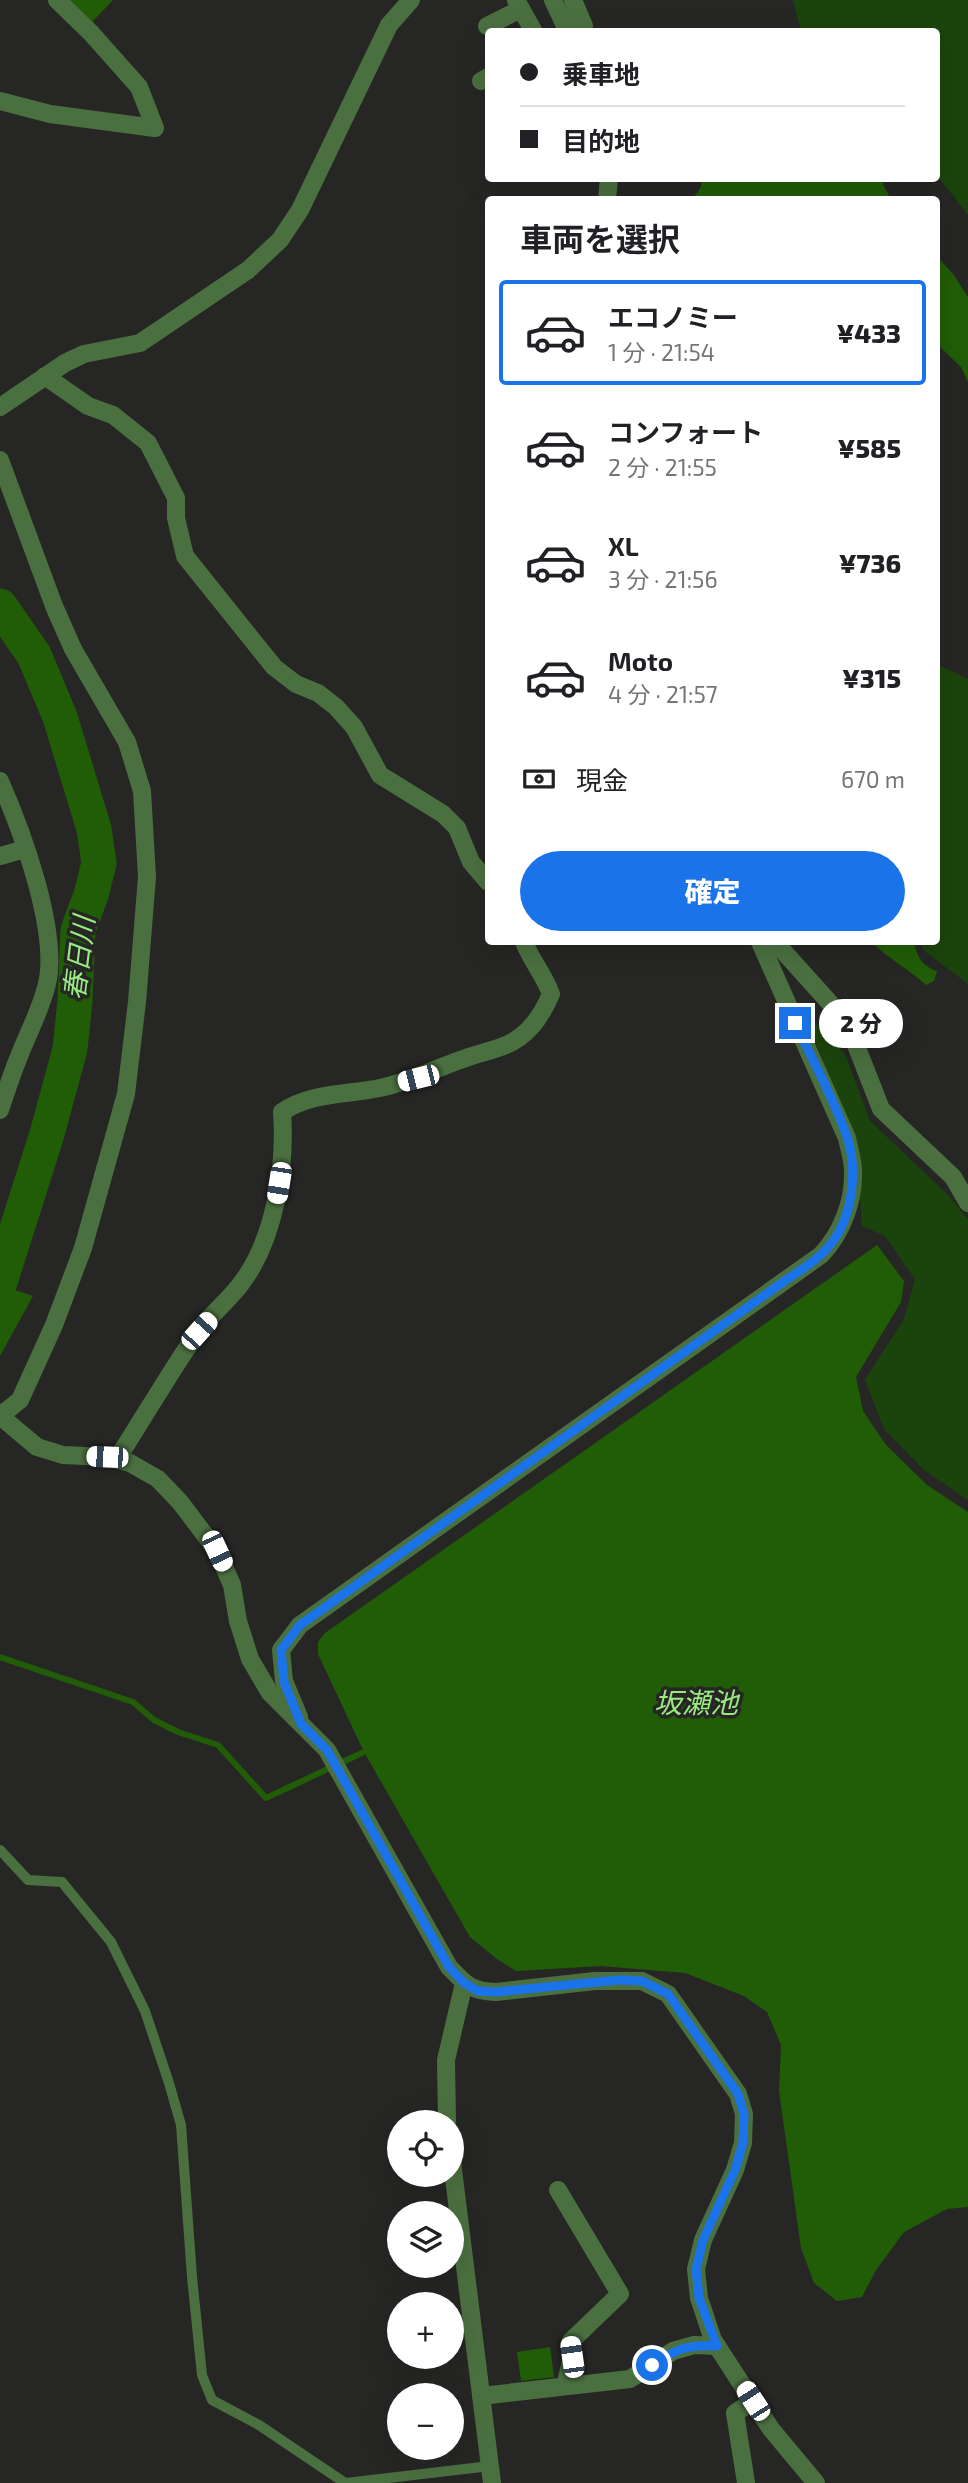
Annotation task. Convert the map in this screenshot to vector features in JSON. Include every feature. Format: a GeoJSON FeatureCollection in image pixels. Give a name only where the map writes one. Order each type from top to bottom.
{"type":"FeatureCollection","features":[{"type":"Feature","properties":{"kind":"street"},"geometry":{"type":"LineString","coordinates":[[0,102],[50,114],[155,128],[139,86],[57,0]]}},
{"type":"Feature","properties":{"kind":"street"},"geometry":{"type":"LineString","coordinates":[[0,407],[65,363],[84,354],[140,343],[248,270],[280,240],[300,210],[389,25],[411,0]]}},
{"type":"Feature","properties":{"kind":"street"},"geometry":{"type":"LineString","coordinates":[[553,0],[566,28]]}},
{"type":"Feature","properties":{"kind":"street"},"geometry":{"type":"LineString","coordinates":[[573,0],[584,26],[581,28]]}},
{"type":"Feature","properties":{"kind":"street"},"geometry":{"type":"LineString","coordinates":[[487,26],[519,5],[532,28]]}},
{"type":"Feature","properties":{"kind":"street"},"geometry":{"type":"LineString","coordinates":[[46,376],[88,405],[113,415],[148,443],[176,498],[176,518],[185,556],[274,667],[296,684],[318,693],[336,707],[354,727],[380,775],[443,814],[457,828],[471,862],[485,878]]}},
{"type":"Feature","properties":{"kind":"street"},"geometry":{"type":"LineString","coordinates":[[0,460],[54,606],[73,649],[127,742],[142,791],[148,877],[126,1094],[82,1248],[54,1325],[20,1400],[0,1416],[37,1447],[63,1455],[117,1459],[130,1463],[158,1479],[180,1502],[217,1551],[232,1585],[238,1621],[250,1659],[270,1693],[327,1750],[449,1967],[464,1983],[478,1991],[496,1992],[595,1981],[642,1981],[668,1994],[738,2094],[744,2114],[743,2143],[735,2170],[703,2240],[696,2269],[699,2298],[717,2346],[771,2429],[816,2483]]}},
{"type":"Feature","properties":{"kind":"street"},"geometry":{"type":"LineString","coordinates":[[0,781],[11,807],[46,919],[49,952],[48,982],[0,1110]]}},
{"type":"Feature","properties":{"kind":"street"},"geometry":{"type":"LineString","coordinates":[[0,856],[25,849]]}},
{"type":"Feature","properties":{"kind":"street"},"geometry":{"type":"LineString","coordinates":[[117,1459],[199,1331],[242,1283],[263,1243],[276,1202],[284,1146],[282,1112],[296,1103],[312,1098],[379,1088],[418,1078],[466,1058],[492,1052],[522,1036],[545,1008],[551,994],[545,978],[531,959],[525,945]]}},
{"type":"Feature","properties":{"kind":"street"},"geometry":{"type":"LineString","coordinates":[[301,1724],[284,1682],[281,1650],[300,1625],[821,1255],[839,1231],[849,1206],[853,1171],[847,1138],[761,945]]}},
{"type":"Feature","properties":{"kind":"street"},"geometry":{"type":"LineString","coordinates":[[778,945],[829,1002],[854,1040],[881,1109],[961,1172],[968,1203]]}},
{"type":"Feature","properties":{"kind":"street"},"geometry":{"type":"LineString","coordinates":[[446,2110],[446,2060],[464,1983]]}},
{"type":"Feature","properties":{"kind":"street"},"geometry":{"type":"LineString","coordinates":[[455,2187],[491,2475]]}},
{"type":"Feature","properties":{"kind":"street"},"geometry":{"type":"LineString","coordinates":[[558,2190],[620,2294],[570,2342],[572,2357],[565,2386]]}},
{"type":"Feature","properties":{"kind":"street"},"geometry":{"type":"LineString","coordinates":[[481,2396],[631,2379],[673,2351],[694,2345],[717,2346]]}},
{"type":"Feature","properties":{"kind":"street"},"geometry":{"type":"LineString","coordinates":[[746,2483],[735,2413],[753,2401]]}},
{"type":"Feature","properties":{"kind":"lane"},"geometry":{"type":"LineString","coordinates":[[0,1850],[29,1880],[62,1882],[111,1941],[145,2011],[181,2125],[202,2375],[212,2400],[259,2425],[345,2483],[491,2475]]}},
{"type":"Feature","properties":{"kind":"shaded area"},"geometry":{"type":"Polygon","coordinates":[[[793,0],[968,0],[968,215],[940,179],[940,28],[800,28],[793,0]]]}},
{"type":"Feature","properties":{"kind":"shaded area"},"geometry":{"type":"Polygon","coordinates":[[[940,666],[968,679],[968,984],[922,949],[922,945],[940,945],[940,666]]]}},
{"type":"Feature","properties":{"kind":"shaded area"},"geometry":{"type":"Polygon","coordinates":[[[801,1008],[845,1054],[870,1121],[948,1195],[968,1220],[968,1500],[924,1470],[884,1429],[865,1380],[904,1319],[915,1279],[885,1236],[862,1226],[856,1141],[801,1008]]]}},
{"type":"Feature","properties":{"kind":"water"},"geometry":{"type":"Polygon","coordinates":[[[66,0],[113,0],[92,22],[66,0]]]}},
{"type":"Feature","properties":{"kind":"water"},"geometry":{"type":"Polygon","coordinates":[[[701,182],[883,182],[889,196],[695,196],[701,182]]]}},
{"type":"Feature","properties":{"kind":"water"},"geometry":{"type":"Polygon","coordinates":[[[940,260],[968,297],[968,382],[961,367],[940,347],[940,260]]]}},
{"type":"Feature","properties":{"kind":"water"},"geometry":{"type":"Polygon","coordinates":[[[875,945],[915,945],[921,960],[937,971],[934,981],[926,985],[875,945]]]}},
{"type":"Feature","properties":{"kind":"water","name":"坂瀬池"},"geometry":{"type":"Polygon","coordinates":[[[877,1245],[904,1281],[901,1302],[856,1377],[863,1411],[886,1445],[927,1485],[968,1512],[968,2207],[947,2209],[904,2232],[876,2270],[862,2297],[837,2301],[814,2283],[801,2248],[779,2091],[781,2045],[767,2012],[744,1996],[685,1973],[601,1966],[516,1971],[470,1937],[364,1752],[318,1654],[318,1642],[325,1633],[877,1245]]]}},
{"type":"Feature","properties":{"kind":"water"},"geometry":{"type":"Polygon","coordinates":[[[0,1285],[33,1296],[0,1356],[0,1285]]]}},
{"type":"Feature","properties":{"kind":"water"},"geometry":{"type":"Polygon","coordinates":[[[550,2347],[554,2377],[521,2381],[517,2352],[550,2347]]]}},
{"type":"Feature","properties":{"kind":"waterway","name":"春日川"},"geometry":{"type":"LineString","coordinates":[[0,606],[34,655],[60,717],[94,829],[99,863],[78,930],[70,1049],[47,1134],[0,1282]]}},
{"type":"Feature","properties":{"kind":"waterway"},"geometry":{"type":"LineString","coordinates":[[0,1657],[133,1702],[154,1720],[178,1732],[218,1745],[266,1798],[364,1752]]}},
{"type":"Feature","properties":{"kind":"route"},"geometry":{"type":"LineString","coordinates":[[652,2365],[673,2351],[694,2345],[717,2346],[699,2298],[696,2269],[703,2240],[735,2170],[743,2143],[744,2114],[738,2094],[668,1994],[642,1981],[595,1981],[496,1992],[478,1991],[464,1983],[449,1967],[327,1750],[301,1724],[284,1682],[281,1650],[300,1625],[821,1255],[831,1245],[849,1206],[853,1171],[847,1138],[795,1023]]}}]}
